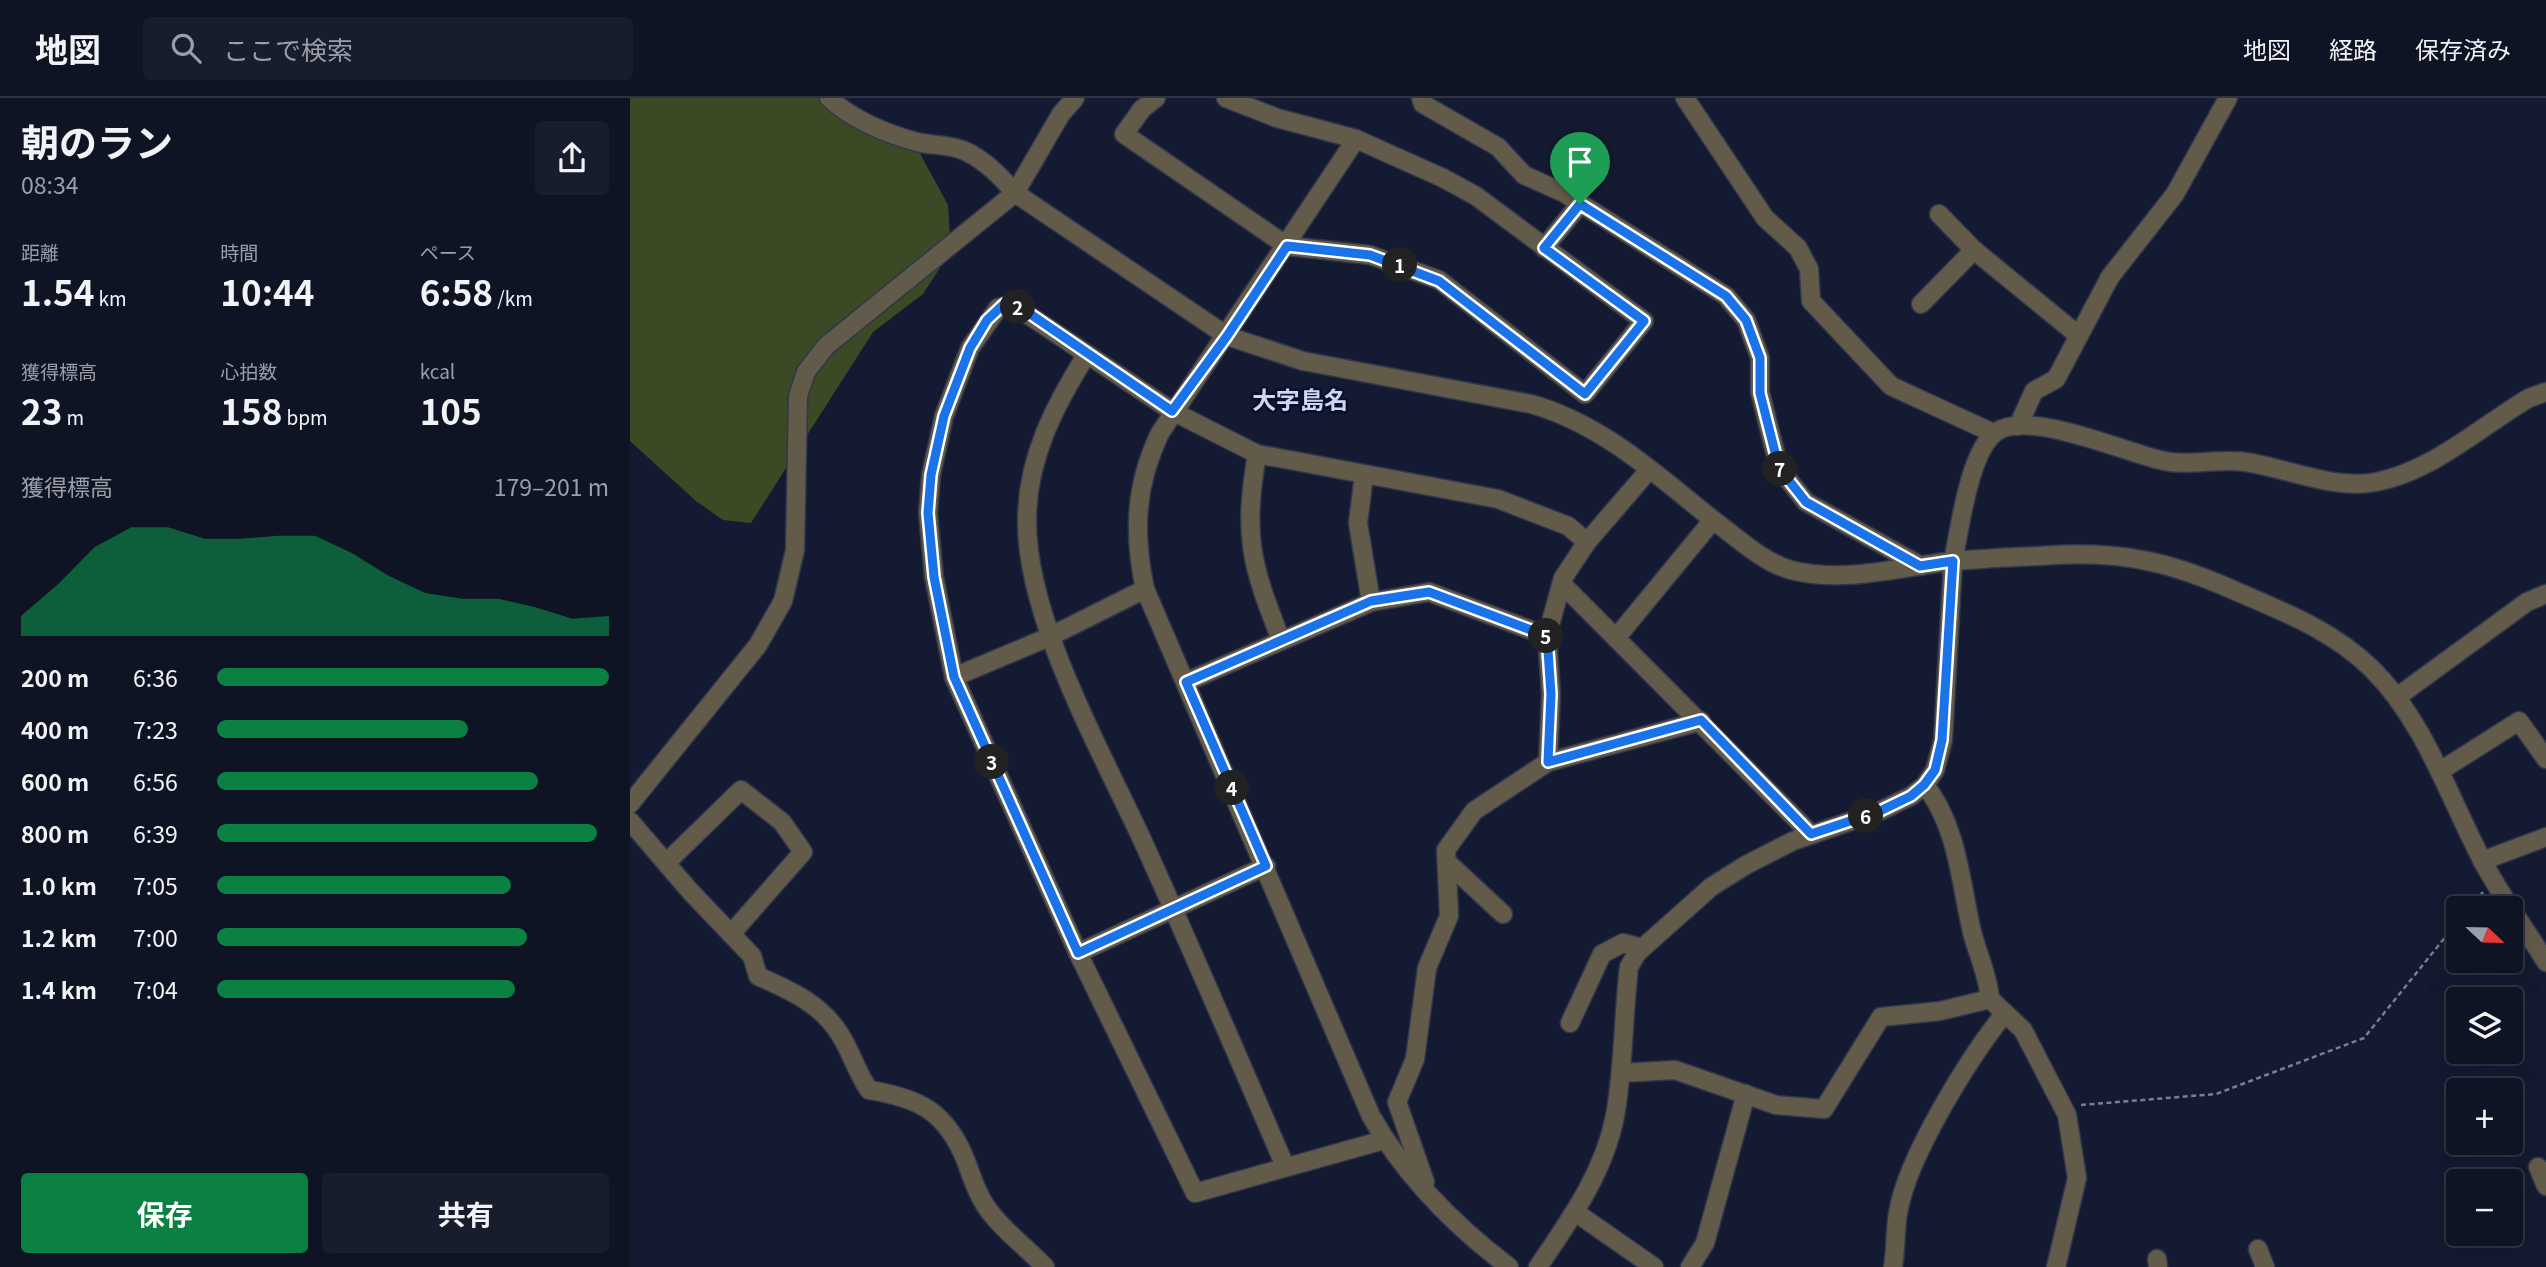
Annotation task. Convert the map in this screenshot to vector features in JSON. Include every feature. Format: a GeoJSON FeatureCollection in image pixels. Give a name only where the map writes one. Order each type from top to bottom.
{"type":"FeatureCollection","features":[{"type":"Feature","properties":{"kind":"street"},"geometry":{"type":"LineString","coordinates":[[829,98],[853,116],[915,141],[950,146],[966,152],[996,170],[1015,193],[1227,336],[1283,356],[1556,411],[1602,435],[1761,556],[1788,569],[1820,575],[1953,561],[2080,554],[2129,556],[2162,562],[2211,580],[2324,632],[2371,669],[2397,697],[2440,771],[2482,861],[2546,962]]}},
{"type":"Feature","properties":{"kind":"street"},"geometry":{"type":"LineString","coordinates":[[630,804],[758,645],[783,601],[795,550],[796,410],[806,372],[826,346],[1015,193],[1061,114],[1075,98]]}},
{"type":"Feature","properties":{"kind":"street"},"geometry":{"type":"LineString","coordinates":[[1156,98],[1142,109],[1124,134],[1287,246],[1370,255],[1439,281],[1585,394],[1644,321],[1476,196],[1356,139],[1277,118],[1226,98]]}},
{"type":"Feature","properties":{"kind":"street"},"geometry":{"type":"LineString","coordinates":[[1421,98],[1423,104],[1498,146],[1524,175],[1580,204],[1726,296],[1746,320],[1760,358],[1760,393],[1779,468],[1806,502],[1920,566]]}},
{"type":"Feature","properties":{"kind":"street"},"geometry":{"type":"LineString","coordinates":[[1685,98],[1765,218],[1798,248],[1809,269],[1811,302],[1891,386],[1993,433]]}},
{"type":"Feature","properties":{"kind":"street"},"geometry":{"type":"LineString","coordinates":[[2018,426],[2034,391],[2056,379],[2110,277],[2175,194],[2228,98]]}},
{"type":"Feature","properties":{"kind":"street"},"geometry":{"type":"LineString","coordinates":[[1356,139],[1227,336],[1172,411],[1148,458],[1140,486],[1136,542],[1145,589],[1371,1116],[1384,1140],[1430,1195],[1473,1240],[1509,1267]]}},
{"type":"Feature","properties":{"kind":"street"},"geometry":{"type":"LineString","coordinates":[[1544,248],[1580,204]]}},
{"type":"Feature","properties":{"kind":"street"},"geometry":{"type":"LineString","coordinates":[[1939,214],[1974,250],[2078,335]]}},
{"type":"Feature","properties":{"kind":"street"},"geometry":{"type":"LineString","coordinates":[[1921,304],[1974,250]]}},
{"type":"Feature","properties":{"kind":"street"},"geometry":{"type":"LineString","coordinates":[[1384,1140],[1285,1166],[1235,1184],[1195,1193],[1078,953],[954,677],[934,577],[928,513],[931,475],[955,382],[987,320],[1004,304],[1020,307],[1172,411],[1257,454],[1520,505],[1568,526],[1587,542]]}},
{"type":"Feature","properties":{"kind":"street"},"geometry":{"type":"LineString","coordinates":[[1087,354],[1050,417],[1028,490],[1030,557],[1049,637],[1174,909],[1285,1166]]}},
{"type":"Feature","properties":{"kind":"street"},"geometry":{"type":"LineString","coordinates":[[1538,1267],[1575,1212],[1607,1144],[1621,1073],[1629,967],[1642,948],[1711,887],[1746,865],[1811,834],[1880,811],[1911,796],[1935,770],[1942,740],[1953,561],[1970,482],[1993,433],[2005,427],[2018,426],[2050,429],[2164,461],[2244,462],[2356,484],[2400,475],[2421,465],[2470,438],[2529,398],[2546,392]]}},
{"type":"Feature","properties":{"kind":"street"},"geometry":{"type":"LineString","coordinates":[[1257,454],[1249,514],[1252,559],[1281,640]]}},
{"type":"Feature","properties":{"kind":"street"},"geometry":{"type":"LineString","coordinates":[[1548,762],[1551,694],[1547,636],[1562,584],[1587,542],[1649,470]]}},
{"type":"Feature","properties":{"kind":"street"},"geometry":{"type":"LineString","coordinates":[[1364,475],[1358,523],[1371,601]]}},
{"type":"Feature","properties":{"kind":"street"},"geometry":{"type":"LineString","coordinates":[[1616,638],[1713,520]]}},
{"type":"Feature","properties":{"kind":"street"},"geometry":{"type":"LineString","coordinates":[[1562,584],[1701,720],[1811,834]]}},
{"type":"Feature","properties":{"kind":"street"},"geometry":{"type":"LineString","coordinates":[[954,677],[1049,637],[1145,589]]}},
{"type":"Feature","properties":{"kind":"street"},"geometry":{"type":"LineString","coordinates":[[1186,682],[1371,601],[1429,592],[1547,636]]}},
{"type":"Feature","properties":{"kind":"street"},"geometry":{"type":"LineString","coordinates":[[2397,697],[2527,602],[2546,594]]}},
{"type":"Feature","properties":{"kind":"street"},"geometry":{"type":"LineString","coordinates":[[1430,1195],[1397,1102],[1415,1059],[1427,968],[1449,916],[1446,850],[1474,811],[1548,762],[1701,720]]}},
{"type":"Feature","properties":{"kind":"street"},"geometry":{"type":"LineString","coordinates":[[2440,771],[2519,721],[2546,759]]}},
{"type":"Feature","properties":{"kind":"street"},"geometry":{"type":"LineString","coordinates":[[1924,785],[1936,800],[1952,834],[1973,935],[1987,973],[1990,999],[2023,1030],[2034,1046],[2062,1106],[2076,1158],[2077,1178],[2056,1267]]}},
{"type":"Feature","properties":{"kind":"street"},"geometry":{"type":"LineString","coordinates":[[666,863],[741,790],[782,822],[803,852],[731,934]]}},
{"type":"Feature","properties":{"kind":"street"},"geometry":{"type":"LineString","coordinates":[[630,821],[752,956],[758,976],[812,1001],[841,1036],[857,1072],[869,1090],[906,1096],[928,1107],[950,1132],[965,1158],[977,1192],[987,1209],[1045,1267]]}},
{"type":"Feature","properties":{"kind":"street"},"geometry":{"type":"LineString","coordinates":[[2482,861],[2546,837]]}},
{"type":"Feature","properties":{"kind":"street"},"geometry":{"type":"LineString","coordinates":[[1447,862],[1503,914]]}},
{"type":"Feature","properties":{"kind":"street"},"geometry":{"type":"LineString","coordinates":[[1078,953],[1266,866]]}},
{"type":"Feature","properties":{"kind":"street"},"geometry":{"type":"LineString","coordinates":[[1570,1023],[1602,954],[1623,943],[1642,948]]}},
{"type":"Feature","properties":{"kind":"street"},"geometry":{"type":"LineString","coordinates":[[1621,1073],[1675,1070],[1776,1105],[1824,1109],[1881,1017],[1940,1012],[1990,999]]}},
{"type":"Feature","properties":{"kind":"street"},"geometry":{"type":"LineString","coordinates":[[1893,1267],[1898,1212],[1909,1180],[1976,1049],[2006,1013]]}},
{"type":"Feature","properties":{"kind":"street"},"geometry":{"type":"LineString","coordinates":[[1690,1267],[1705,1243],[1746,1094]]}},
{"type":"Feature","properties":{"kind":"street"},"geometry":{"type":"LineString","coordinates":[[2538,1167],[2546,1186]]}},
{"type":"Feature","properties":{"kind":"street"},"geometry":{"type":"LineString","coordinates":[[1575,1212],[1654,1267]]}},
{"type":"Feature","properties":{"kind":"street"},"geometry":{"type":"LineString","coordinates":[[2258,1250],[2265,1267]]}},
{"type":"Feature","properties":{"kind":"path"},"geometry":{"type":"LineString","coordinates":[[2062,1106],[2216,1094],[2364,1038],[2446,936]]}},
{"type":"Feature","properties":{"kind":"green space"},"geometry":{"type":"Polygon","coordinates":[[[630,98],[837,98],[916,146],[948,205],[951,251],[923,294],[873,332],[751,523],[723,520],[696,501],[630,441],[630,98]]]}},
{"type":"Feature","properties":{"kind":"district","name":"大字島名"},"geometry":{"type":"Point","coordinates":[1300,398]}},
{"type":"Feature","properties":{"kind":"route"},"geometry":{"type":"LineString","coordinates":[[1580,204],[1726,296],[1746,320],[1760,358],[1760,393],[1779,468],[1806,502],[1920,566],[1953,561],[1945,716],[1940,756],[1935,770],[1911,796],[1880,811],[1811,834],[1701,720],[1548,762],[1551,694],[1547,636],[1429,592],[1371,601],[1186,682],[1266,866],[1078,953],[954,677],[934,577],[928,513],[931,475],[944,416],[955,382],[970,348],[987,320],[1004,304],[1020,307],[1172,411],[1227,336],[1287,246],[1370,255],[1439,281],[1585,394],[1644,321],[1544,248],[1580,204]]}}]}
